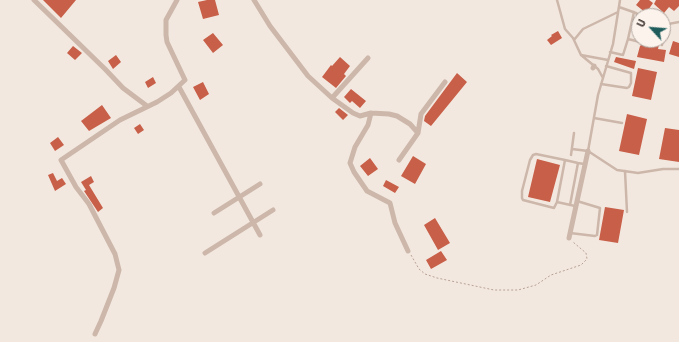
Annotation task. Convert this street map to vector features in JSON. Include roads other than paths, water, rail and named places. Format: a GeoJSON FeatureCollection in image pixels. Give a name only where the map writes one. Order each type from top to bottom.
{"type":"FeatureCollection","features":[{"type":"Feature","properties":{"kind":"street"},"geometry":{"type":"LineString","coordinates":[[34,0],[123,88],[147,106]]}},
{"type":"Feature","properties":{"kind":"street"},"geometry":{"type":"LineString","coordinates":[[95,334],[102,321],[119,270],[115,254],[89,204],[76,187],[61,160],[120,120],[157,102],[179,87],[185,80],[167,42],[166,20],[176,0]]}},
{"type":"Feature","properties":{"kind":"street"},"geometry":{"type":"LineString","coordinates":[[254,0],[270,26],[308,76],[332,98],[353,113],[360,116],[371,113],[396,116],[410,124],[418,133]]}},
{"type":"Feature","properties":{"kind":"street"},"geometry":{"type":"LineString","coordinates":[[332,98],[368,58]]}},
{"type":"Feature","properties":{"kind":"street"},"geometry":{"type":"LineString","coordinates":[[399,160],[418,133],[421,114],[445,82]]}},
{"type":"Feature","properties":{"kind":"street"},"geometry":{"type":"LineString","coordinates":[[179,87],[260,235]]}},
{"type":"Feature","properties":{"kind":"street"},"geometry":{"type":"LineString","coordinates":[[371,113],[368,125],[354,147],[350,163],[354,172],[368,191],[390,203],[395,223],[408,251]]}},
{"type":"Feature","properties":{"kind":"street"},"geometry":{"type":"LineString","coordinates":[[569,235],[574,204],[588,151]]}},
{"type":"Feature","properties":{"kind":"street"},"geometry":{"type":"LineString","coordinates":[[214,213],[260,184]]}},
{"type":"Feature","properties":{"kind":"street"},"geometry":{"type":"LineString","coordinates":[[205,253],[273,210]]}},
{"type":"Feature","properties":{"kind":"lane"},"geometry":{"type":"LineString","coordinates":[[557,0],[566,29],[574,40],[581,55],[601,73],[603,78]]}},
{"type":"Feature","properties":{"kind":"lane"},"geometry":{"type":"LineString","coordinates":[[588,151],[601,84],[610,52],[619,0]]}},
{"type":"Feature","properties":{"kind":"lane"},"geometry":{"type":"LineString","coordinates":[[619,7],[631,11]]}},
{"type":"Feature","properties":{"kind":"lane"},"geometry":{"type":"LineString","coordinates":[[574,40],[583,29],[618,12]]}},
{"type":"Feature","properties":{"kind":"lane"},"geometry":{"type":"LineString","coordinates":[[610,52],[623,55],[631,26]]}},
{"type":"Feature","properties":{"kind":"lane"},"geometry":{"type":"LineString","coordinates":[[581,55],[608,60]]}},
{"type":"Feature","properties":{"kind":"lane"},"geometry":{"type":"LineString","coordinates":[[601,84],[627,88],[631,83],[631,73],[606,66]]}},
{"type":"Feature","properties":{"kind":"lane"},"geometry":{"type":"LineString","coordinates":[[594,118],[622,124]]}},
{"type":"Feature","properties":{"kind":"lane"},"geometry":{"type":"LineString","coordinates":[[571,155],[574,133]]}},
{"type":"Feature","properties":{"kind":"lane"},"geometry":{"type":"LineString","coordinates":[[572,149],[588,151],[617,170],[638,173],[663,169],[679,169]]}},
{"type":"Feature","properties":{"kind":"lane"},"geometry":{"type":"LineString","coordinates":[[565,160],[556,207],[552,209],[526,202],[522,198],[522,191],[530,160],[533,155],[536,154],[585,164]]}},
{"type":"Feature","properties":{"kind":"lane"},"geometry":{"type":"LineString","coordinates":[[574,204],[578,163]]}},
{"type":"Feature","properties":{"kind":"lane"},"geometry":{"type":"LineString","coordinates":[[625,171],[627,212]]}},
{"type":"Feature","properties":{"kind":"lane"},"geometry":{"type":"LineString","coordinates":[[557,202],[600,208],[597,234],[595,236],[569,235]]}}]}
